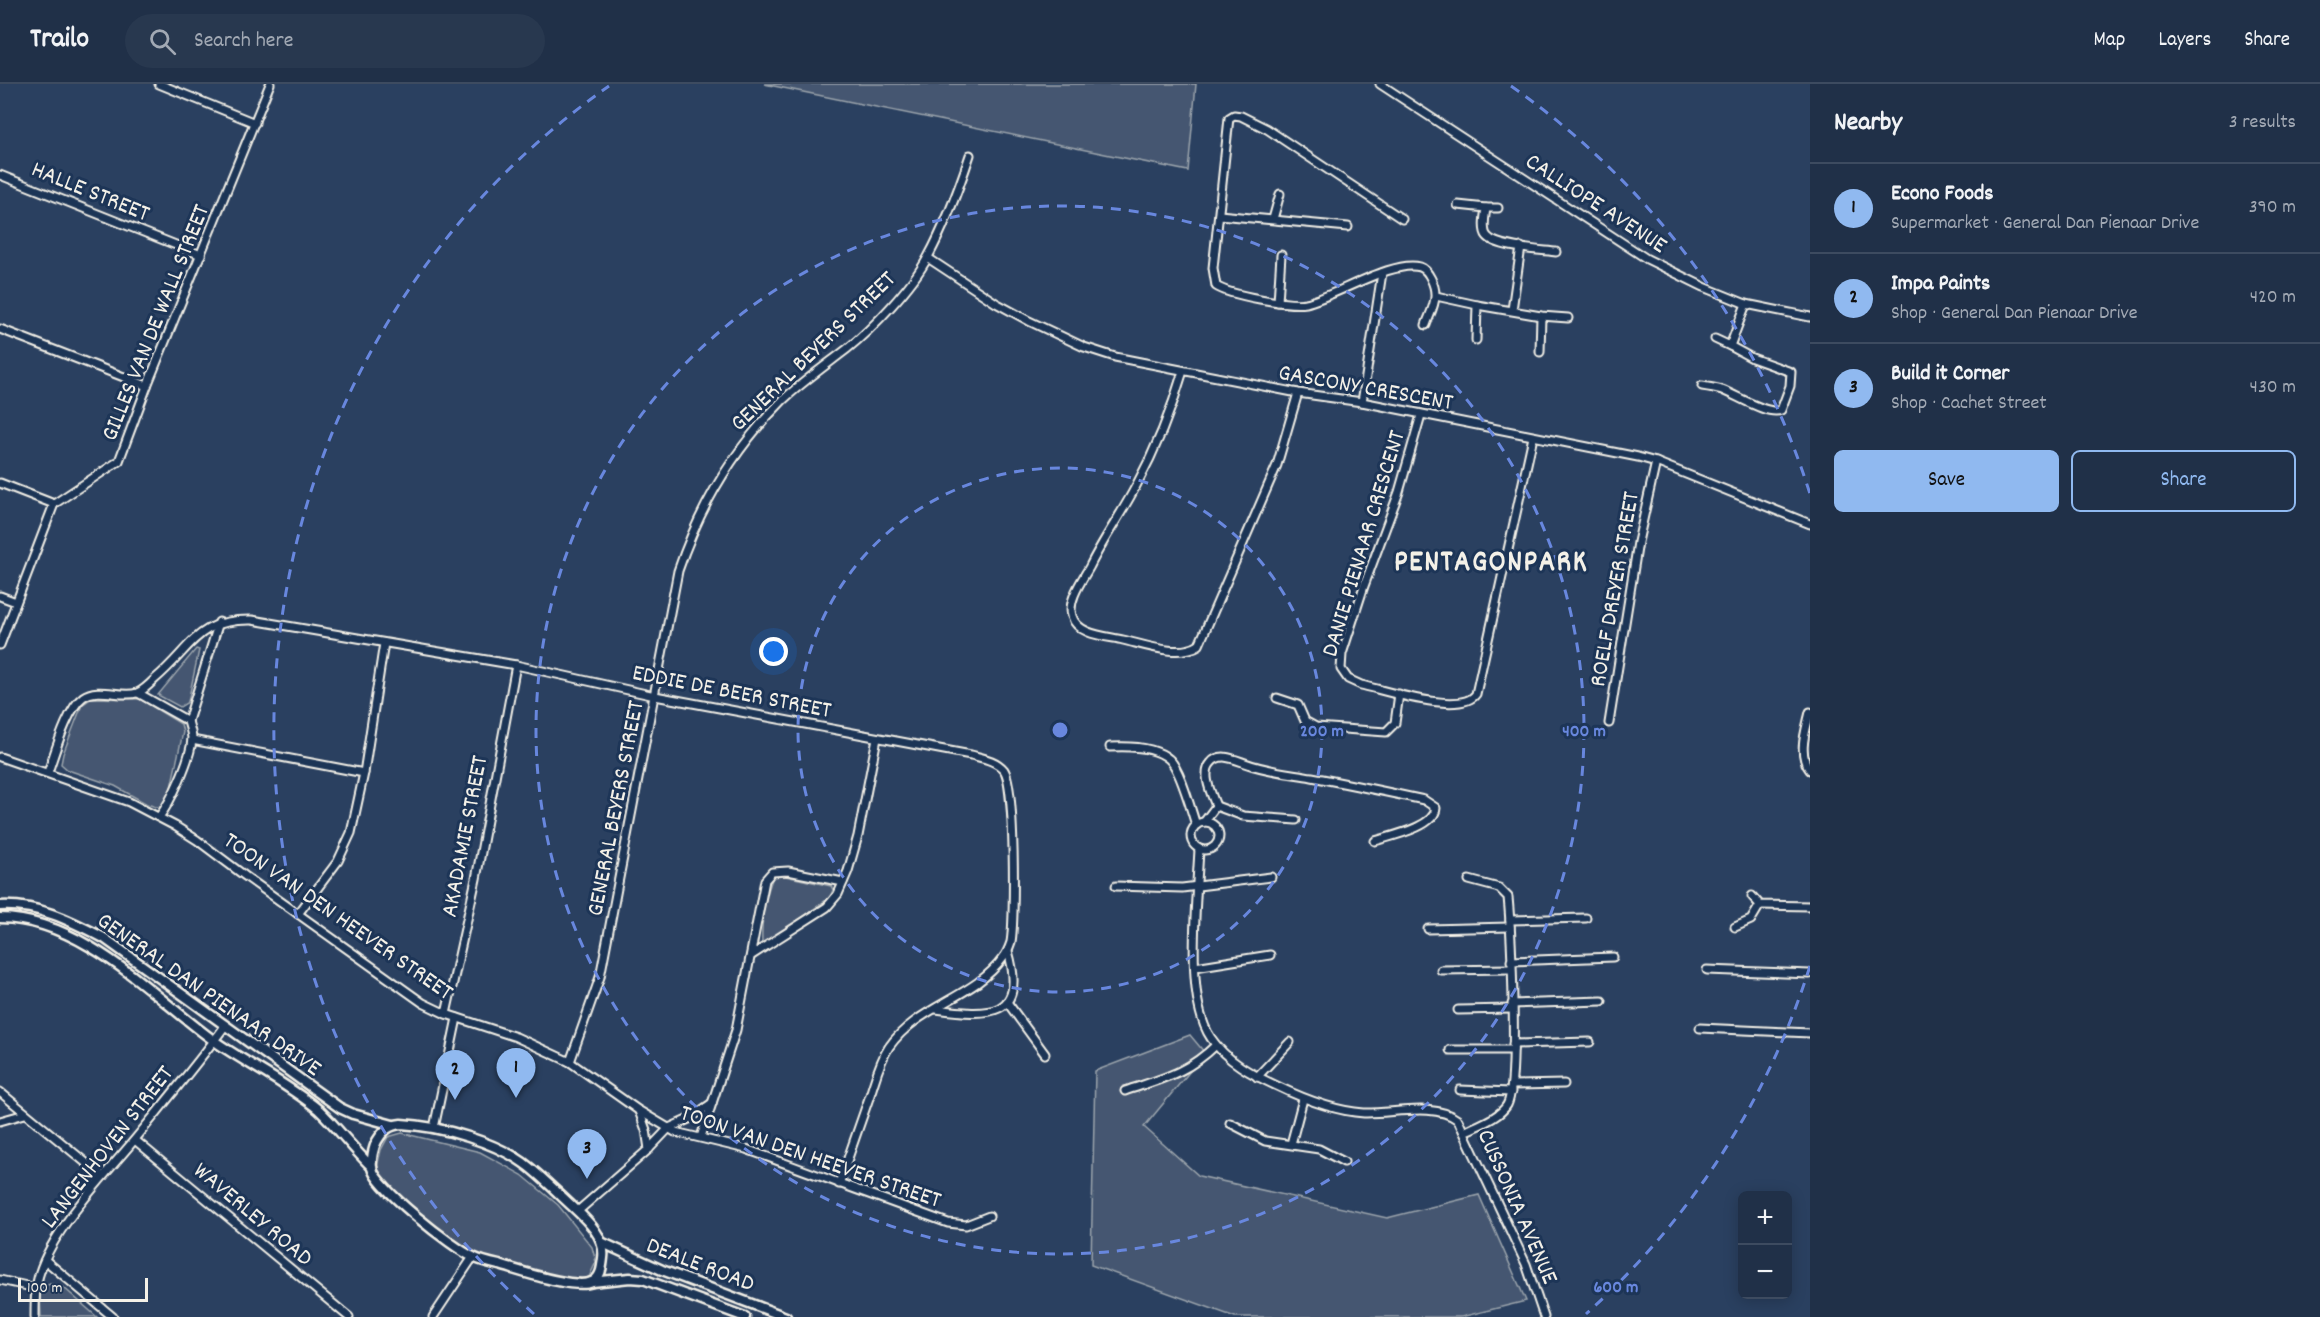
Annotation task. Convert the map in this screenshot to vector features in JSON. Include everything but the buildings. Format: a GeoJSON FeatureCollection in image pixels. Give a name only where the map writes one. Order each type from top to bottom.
{"type":"FeatureCollection","features":[{"type":"Feature","properties":{"kind":"street"},"geometry":{"type":"LineString","coordinates":[[159,84],[255,123]]}},
{"type":"Feature","properties":{"kind":"street","name":"GILLES VAN DE WALL STREET"},"geometry":{"type":"LineString","coordinates":[[54,504],[119,461],[147,386],[270,84]]}},
{"type":"Feature","properties":{"kind":"street","name":"CALLIOPE AVENUE"},"geometry":{"type":"LineString","coordinates":[[1380,84],[1647,260],[1746,304],[1810,317]]}},
{"type":"Feature","properties":{"kind":"street"},"geometry":{"type":"LineString","coordinates":[[1402,219],[1267,129],[1249,119],[1234,115],[1229,118],[1213,268],[1216,286],[1278,302],[1308,302],[1382,273],[1420,267],[1430,277],[1436,296],[1426,325]]}},
{"type":"Feature","properties":{"kind":"street","name":"GENERAL BEYERS STREET"},"geometry":{"type":"LineString","coordinates":[[570,1062],[600,977],[678,571],[693,530],[725,470],[740,448],[784,399],[848,348],[877,320],[928,258],[959,189],[970,155]]}},
{"type":"Feature","properties":{"kind":"street","name":"HALLE STREET"},"geometry":{"type":"LineString","coordinates":[[0,175],[201,255]]}},
{"type":"Feature","properties":{"kind":"street"},"geometry":{"type":"LineString","coordinates":[[1273,219],[1280,194]]}},
{"type":"Feature","properties":{"kind":"street"},"geometry":{"type":"LineString","coordinates":[[1458,205],[1498,208]]}},
{"type":"Feature","properties":{"kind":"street"},"geometry":{"type":"LineString","coordinates":[[1486,208],[1485,232],[1488,238],[1521,247],[1556,252]]}},
{"type":"Feature","properties":{"kind":"street"},"geometry":{"type":"LineString","coordinates":[[1219,215],[1348,226]]}},
{"type":"Feature","properties":{"kind":"street"},"geometry":{"type":"LineString","coordinates":[[1512,310],[1521,247]]}},
{"type":"Feature","properties":{"kind":"street"},"geometry":{"type":"LineString","coordinates":[[1278,302],[1281,255]]}},
{"type":"Feature","properties":{"kind":"street","name":"GASCONY CRESCENT"},"geometry":{"type":"LineString","coordinates":[[928,258],[996,303],[1057,335],[1115,357],[1298,393],[1362,402],[1656,462],[1810,524]]}},
{"type":"Feature","properties":{"kind":"street"},"geometry":{"type":"LineString","coordinates":[[1362,402],[1382,273]]}},
{"type":"Feature","properties":{"kind":"street"},"geometry":{"type":"LineString","coordinates":[[1436,296],[1541,316],[1568,318]]}},
{"type":"Feature","properties":{"kind":"street"},"geometry":{"type":"LineString","coordinates":[[1730,346],[1746,304]]}},
{"type":"Feature","properties":{"kind":"street"},"geometry":{"type":"LineString","coordinates":[[1476,340],[1477,305]]}},
{"type":"Feature","properties":{"kind":"street"},"geometry":{"type":"LineString","coordinates":[[1540,352],[1541,316]]}},
{"type":"Feature","properties":{"kind":"street"},"geometry":{"type":"LineString","coordinates":[[0,330],[147,386]]}},
{"type":"Feature","properties":{"kind":"street"},"geometry":{"type":"LineString","coordinates":[[1702,386],[1722,390],[1772,411],[1781,410],[1790,386],[1791,372],[1752,358],[1716,339]]}},
{"type":"Feature","properties":{"kind":"street"},"geometry":{"type":"LineString","coordinates":[[1183,371],[1165,428],[1136,487],[1072,602],[1071,612],[1075,623],[1090,633],[1178,651],[1199,645],[1277,465],[1298,393]]}},
{"type":"Feature","properties":{"kind":"street","name":"DANIE PIENAAR CRESCENT"},"geometry":{"type":"LineString","coordinates":[[1421,415],[1399,492],[1364,586],[1341,663],[1343,675],[1361,685],[1443,703],[1467,702],[1476,694],[1533,437]]}},
{"type":"Feature","properties":{"kind":"street","name":"ROELF DREYER STREET"},"geometry":{"type":"LineString","coordinates":[[1609,723],[1638,542],[1656,462]]}},
{"type":"Feature","properties":{"kind":"street"},"geometry":{"type":"LineString","coordinates":[[0,483],[54,504],[0,645]]}},
{"type":"Feature","properties":{"kind":"street"},"geometry":{"type":"LineString","coordinates":[[0,596],[16,602]]}},
{"type":"Feature","properties":{"kind":"street","name":"EDDIE DE BEER STREET"},"geometry":{"type":"LineString","coordinates":[[138,693],[165,671],[192,640],[206,629],[219,622],[252,620],[516,665],[655,696],[971,755],[994,762],[1003,770],[1010,787],[1012,933],[1008,951]]}},
{"type":"Feature","properties":{"kind":"street"},"geometry":{"type":"LineString","coordinates":[[159,817],[175,792],[192,740],[188,721],[219,622]]}},
{"type":"Feature","properties":{"kind":"street"},"geometry":{"type":"LineString","coordinates":[[298,914],[344,850],[351,833],[364,773],[384,644]]}},
{"type":"Feature","properties":{"kind":"street","name":"AKADAMIE STREET"},"geometry":{"type":"LineString","coordinates":[[446,1014],[476,879],[516,665]]}},
{"type":"Feature","properties":{"kind":"street"},"geometry":{"type":"LineString","coordinates":[[48,772],[69,718],[82,698],[91,693],[138,693],[188,721]]}},
{"type":"Feature","properties":{"kind":"street"},"geometry":{"type":"LineString","coordinates":[[1276,698],[1298,705],[1305,722],[1316,727],[1386,732],[1395,723],[1400,694]]}},
{"type":"Feature","properties":{"kind":"street"},"geometry":{"type":"LineString","coordinates":[[1810,712],[1803,749],[1804,760],[1810,770]]}},
{"type":"Feature","properties":{"kind":"street"},"geometry":{"type":"LineString","coordinates":[[752,955],[827,907],[838,894],[858,836],[878,738]]}},
{"type":"Feature","properties":{"kind":"street"},"geometry":{"type":"LineString","coordinates":[[192,740],[364,773]]}},
{"type":"Feature","properties":{"kind":"street"},"geometry":{"type":"LineString","coordinates":[[1110,747],[1130,746],[1159,753],[1170,759],[1200,824]]}},
{"type":"Feature","properties":{"kind":"street","name":"TOON VAN DEN HEEVER STREET"},"geometry":{"type":"LineString","coordinates":[[0,757],[129,802],[159,817],[197,840],[423,1003],[446,1014],[516,1037],[570,1062],[638,1110],[669,1128],[746,1149],[948,1223],[966,1224],[989,1215]]}},
{"type":"Feature","properties":{"kind":"street"},"geometry":{"type":"LineString","coordinates":[[1216,806],[1206,777],[1207,770],[1210,763],[1217,758],[1227,757],[1281,772],[1424,800],[1436,808],[1434,816],[1427,823],[1375,841]]}},
{"type":"Feature","properties":{"kind":"street"},"geometry":{"type":"LineString","coordinates":[[1200,824],[1215,826],[1219,836],[1218,842],[1210,849],[1199,849],[1194,846],[1191,835],[1200,824],[1216,806]]}},
{"type":"Feature","properties":{"kind":"street"},"geometry":{"type":"LineString","coordinates":[[1216,806],[1243,816],[1296,820]]}},
{"type":"Feature","properties":{"kind":"street"},"geometry":{"type":"LineString","coordinates":[[1199,849],[1195,967],[1197,1003],[1202,1024],[1216,1046],[1240,1066],[1257,1077],[1303,1099],[1291,1144]]}},
{"type":"Feature","properties":{"kind":"street"},"geometry":{"type":"LineString","coordinates":[[701,1137],[736,1030],[752,955],[761,894],[768,875],[777,871],[788,871],[843,882]]}},
{"type":"Feature","properties":{"kind":"street"},"geometry":{"type":"LineString","coordinates":[[1116,886],[1182,888],[1271,877]]}},
{"type":"Feature","properties":{"kind":"street"},"geometry":{"type":"LineString","coordinates":[[1464,1132],[1503,1110],[1508,1104],[1512,1088],[1513,1047],[1508,897],[1499,888],[1469,880]]}},
{"type":"Feature","properties":{"kind":"street"},"geometry":{"type":"LineString","coordinates":[[1752,896],[1760,905],[1810,906]]}},
{"type":"Feature","properties":{"kind":"street"},"geometry":{"type":"LineString","coordinates":[[1735,927],[1751,920],[1760,905]]}},
{"type":"Feature","properties":{"kind":"street","name":"GENERAL DAN PIENAAR DRIVE"},"geometry":{"type":"LineString","coordinates":[[0,906],[31,907],[65,917],[104,938],[340,1108],[393,1125],[412,1124],[477,1140],[514,1158]]}},
{"type":"Feature","properties":{"kind":"street","name":"GENERAL DAN PIENAAR DRIVE"},"geometry":{"type":"LineString","coordinates":[[0,918],[25,920],[64,932],[122,969],[214,1040],[317,1109],[372,1167],[379,1180],[419,1219],[473,1257]]}},
{"type":"Feature","properties":{"kind":"street"},"geometry":{"type":"LineString","coordinates":[[1428,929],[1586,918]]}},
{"type":"Feature","properties":{"kind":"street"},"geometry":{"type":"LineString","coordinates":[[95,951],[104,938]]}},
{"type":"Feature","properties":{"kind":"street"},"geometry":{"type":"LineString","coordinates":[[936,1009],[980,1013],[1007,1002],[1014,992],[1015,985],[1014,970],[1008,951]]}},
{"type":"Feature","properties":{"kind":"street"},"geometry":{"type":"LineString","coordinates":[[839,1184],[885,1053],[901,1033],[979,983],[1002,961],[1008,951]]}},
{"type":"Feature","properties":{"kind":"street"},"geometry":{"type":"LineString","coordinates":[[1195,967],[1270,955]]}},
{"type":"Feature","properties":{"kind":"street"},"geometry":{"type":"LineString","coordinates":[[1441,970],[1613,957]]}},
{"type":"Feature","properties":{"kind":"street"},"geometry":{"type":"LineString","coordinates":[[1707,970],[1810,974]]}},
{"type":"Feature","properties":{"kind":"street"},"geometry":{"type":"LineString","coordinates":[[1458,1010],[1602,1001]]}},
{"type":"Feature","properties":{"kind":"street"},"geometry":{"type":"LineString","coordinates":[[1007,1002],[1045,1054]]}},
{"type":"Feature","properties":{"kind":"street"},"geometry":{"type":"LineString","coordinates":[[434,1128],[457,1018]]}},
{"type":"Feature","properties":{"kind":"street","name":"LANGENHOVEN STREET"},"geometry":{"type":"LineString","coordinates":[[35,1317],[36,1288],[45,1260],[59,1234],[102,1176],[135,1140],[225,1026]]}},
{"type":"Feature","properties":{"kind":"street"},"geometry":{"type":"LineString","coordinates":[[1700,1028],[1810,1033]]}},
{"type":"Feature","properties":{"kind":"street"},"geometry":{"type":"LineString","coordinates":[[1257,1077],[1290,1042]]}},
{"type":"Feature","properties":{"kind":"street"},"geometry":{"type":"LineString","coordinates":[[1450,1050],[1590,1042]]}},
{"type":"Feature","properties":{"kind":"street"},"geometry":{"type":"LineString","coordinates":[[1125,1091],[1188,1068],[1216,1046]]}},
{"type":"Feature","properties":{"kind":"street"},"geometry":{"type":"LineString","coordinates":[[1460,1090],[1564,1084]]}},
{"type":"Feature","properties":{"kind":"street"},"geometry":{"type":"LineString","coordinates":[[0,1092],[102,1176]]}},
{"type":"Feature","properties":{"kind":"street","name":"CUSSONIA AVENUE"},"geometry":{"type":"LineString","coordinates":[[1303,1099],[1361,1113],[1435,1110],[1458,1120],[1526,1264],[1544,1317]]}},
{"type":"Feature","properties":{"kind":"street"},"geometry":{"type":"LineString","coordinates":[[578,1211],[649,1149],[669,1128],[689,1119],[712,1102]]}},
{"type":"Feature","properties":{"kind":"street"},"geometry":{"type":"LineString","coordinates":[[638,1110],[646,1130],[649,1149]]}},
{"type":"Feature","properties":{"kind":"street"},"geometry":{"type":"LineString","coordinates":[[0,1122],[25,1114]]}},
{"type":"Feature","properties":{"kind":"street"},"geometry":{"type":"LineString","coordinates":[[1230,1123],[1264,1141],[1319,1149],[1344,1162]]}},
{"type":"Feature","properties":{"kind":"street"},"geometry":{"type":"LineString","coordinates":[[372,1167],[374,1146],[383,1132],[393,1125]]}},
{"type":"Feature","properties":{"kind":"street","name":"WAVERLEY ROAD"},"geometry":{"type":"LineString","coordinates":[[135,1140],[349,1317]]}},
{"type":"Feature","properties":{"kind":"street","name":"DEALE ROAD"},"geometry":{"type":"LineString","coordinates":[[514,1158],[527,1165],[578,1211],[603,1243],[662,1270],[786,1317]]}},
{"type":"Feature","properties":{"kind":"street"},"geometry":{"type":"LineString","coordinates":[[592,1282],[600,1275],[603,1243]]}},
{"type":"Feature","properties":{"kind":"street"},"geometry":{"type":"LineString","coordinates":[[433,1317],[473,1257]]}},
{"type":"Feature","properties":{"kind":"street","name":"DEALE ROAD"},"geometry":{"type":"LineString","coordinates":[[473,1257],[561,1281],[643,1279],[745,1317]]}},
{"type":"Feature","properties":{"kind":"street"},"geometry":{"type":"LineString","coordinates":[[45,1260],[113,1317]]}},
{"type":"Feature","properties":{"kind":"street"},"geometry":{"type":"LineString","coordinates":[[0,1281],[36,1288]]}},
{"type":"Feature","properties":{"kind":"shaded area"},"geometry":{"type":"Polygon","coordinates":[[[764,84],[1196,84],[1188,171],[764,84]]]}},
{"type":"Feature","properties":{"kind":"shaded area"},"geometry":{"type":"Polygon","coordinates":[[[196,649],[199,650],[188,702],[180,707],[158,695],[196,649]]]}},
{"type":"Feature","properties":{"kind":"shaded area"},"geometry":{"type":"Polygon","coordinates":[[[92,698],[140,699],[181,724],[183,732],[169,797],[164,806],[156,807],[147,804],[115,786],[68,770],[61,764],[82,705],[92,698]]]}},
{"type":"Feature","properties":{"kind":"shaded area"},"geometry":{"type":"Polygon","coordinates":[[[781,875],[831,886],[833,890],[830,897],[766,944],[762,942],[762,934],[766,900],[773,877],[781,875]]]}},
{"type":"Feature","properties":{"kind":"shaded area"},"geometry":{"type":"Polygon","coordinates":[[[1190,1035],[1205,1053],[1144,1127],[1199,1176],[1387,1218],[1479,1195],[1526,1301],[1461,1317],[1235,1317],[1091,1265],[1095,1071],[1190,1035]]]}},
{"type":"Feature","properties":{"kind":"shaded area"},"geometry":{"type":"Polygon","coordinates":[[[402,1133],[480,1152],[522,1175],[558,1205],[592,1247],[596,1262],[589,1277],[572,1283],[497,1264],[457,1246],[384,1182],[377,1167],[381,1150],[388,1137],[402,1133]]]}},
{"type":"Feature","properties":{"kind":"shaded area"},"geometry":{"type":"Polygon","coordinates":[[[50,1284],[63,1287],[97,1317],[41,1317],[42,1287],[50,1284]]]}},
{"type":"Feature","properties":{"kind":"place","name":"Econo Foods"},"geometry":{"type":"Point","coordinates":[516,1098]}},
{"type":"Feature","properties":{"kind":"place","name":"Impa Paints"},"geometry":{"type":"Point","coordinates":[455,1100]}},
{"type":"Feature","properties":{"kind":"place","name":"Build it Corner"},"geometry":{"type":"Point","coordinates":[587,1179]}},
{"type":"Feature","properties":{"kind":"district","name":"PENTAGONPARK"},"geometry":{"type":"Point","coordinates":[1491,560]}}]}
